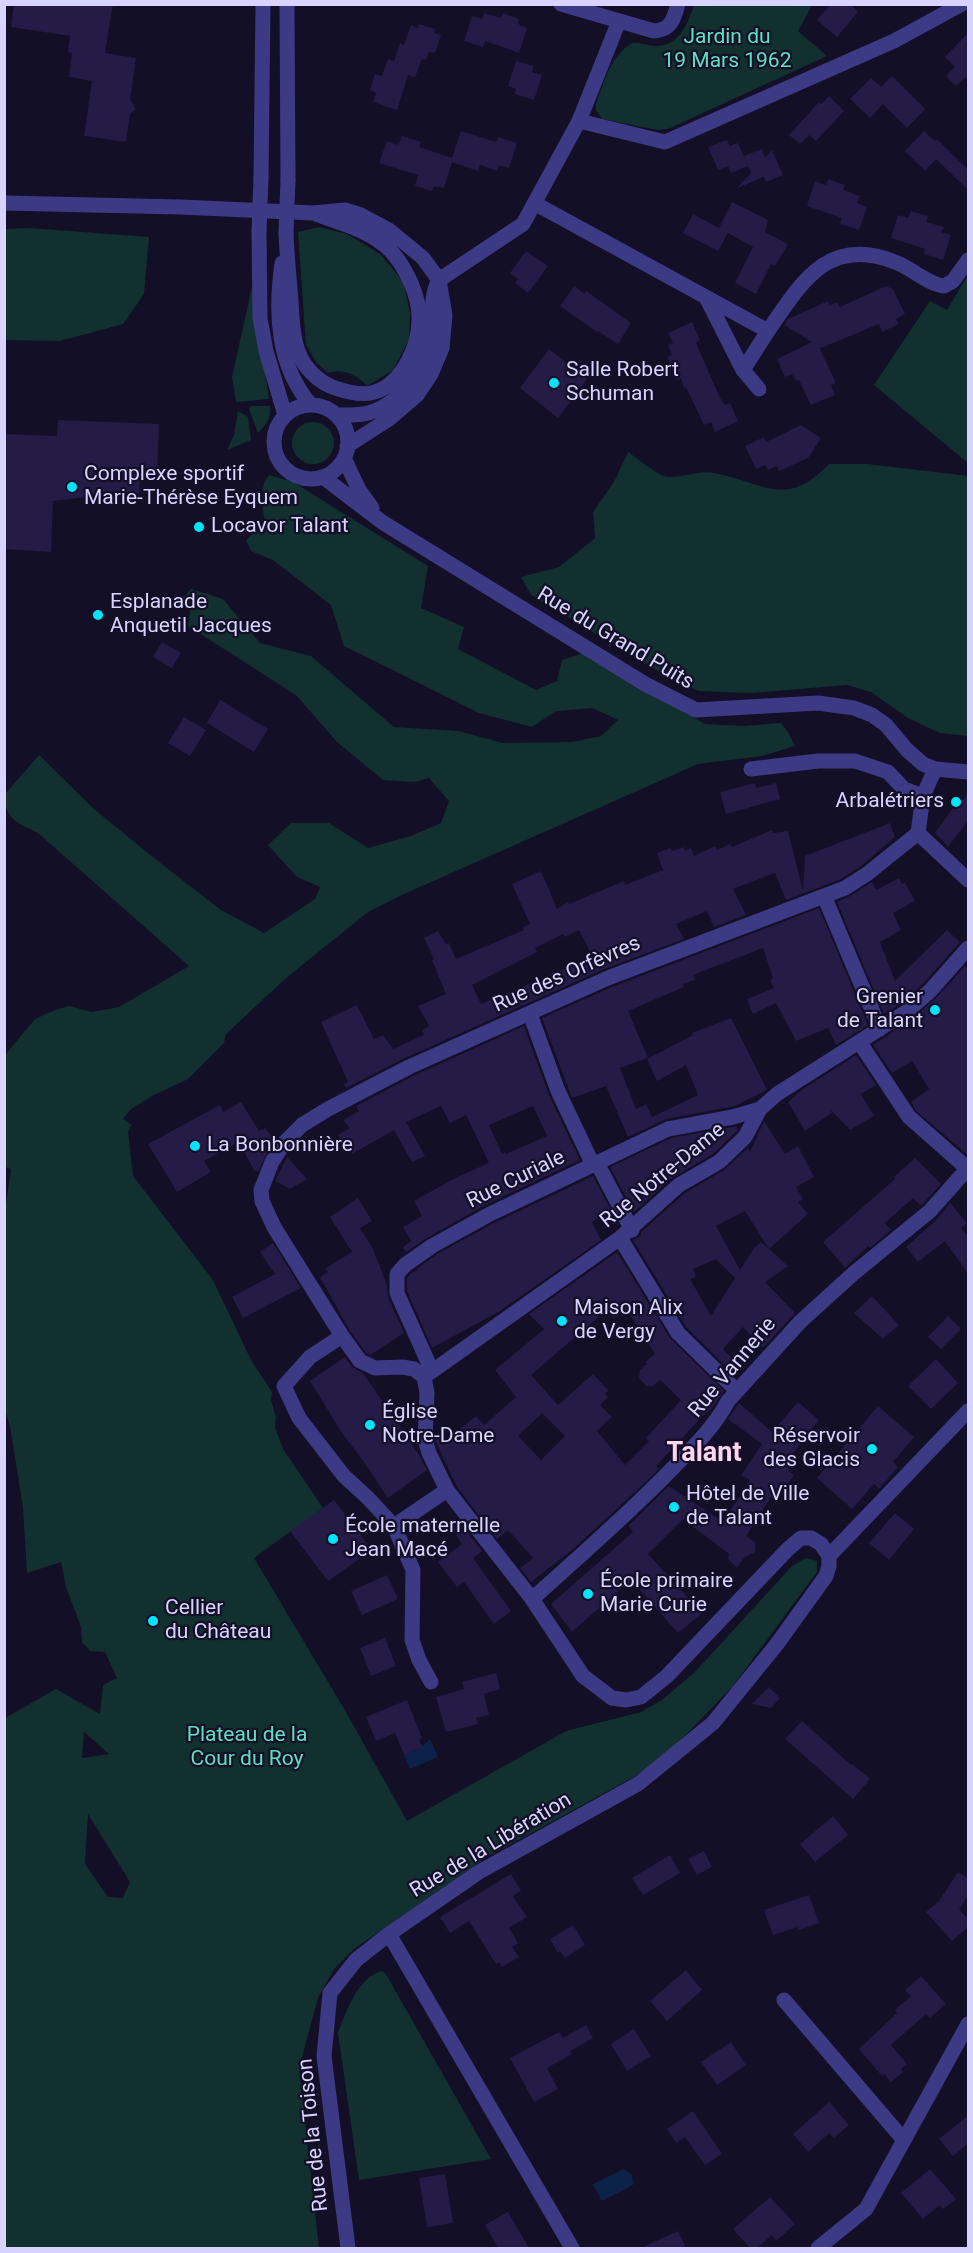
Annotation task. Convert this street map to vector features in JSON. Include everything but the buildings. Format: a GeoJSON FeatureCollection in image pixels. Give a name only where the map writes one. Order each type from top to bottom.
{"type":"FeatureCollection","features":[{"type":"Feature","properties":{"kind":"street"},"geometry":{"type":"LineString","coordinates":[[263,4],[259,231],[260,318],[266,351],[285,416]]}},
{"type":"Feature","properties":{"kind":"street"},"geometry":{"type":"LineString","coordinates":[[287,4],[288,180],[286,233],[278,287],[279,334],[296,387],[311,405]]}},
{"type":"Feature","properties":{"kind":"street"},"geometry":{"type":"LineString","coordinates":[[562,5],[649,30],[664,30],[671,23],[678,4]]}},
{"type":"Feature","properties":{"kind":"street"},"geometry":{"type":"LineString","coordinates":[[579,121],[664,142],[894,41],[962,4]]}},
{"type":"Feature","properties":{"kind":"street"},"geometry":{"type":"LineString","coordinates":[[336,415],[363,414],[379,409],[398,395],[411,380],[423,361],[430,342],[432,301],[439,280],[523,224],[536,204],[579,121],[619,21]]}},
{"type":"Feature","properties":{"kind":"street"},"geometry":{"type":"LineString","coordinates":[[4,202],[313,213],[345,210],[375,222],[406,243],[423,258],[439,280],[445,315],[442,348],[431,374],[417,394],[402,409],[346,452]]}},
{"type":"Feature","properties":{"kind":"street"},"geometry":{"type":"LineString","coordinates":[[536,204],[768,331]]}},
{"type":"Feature","properties":{"kind":"street"},"geometry":{"type":"LineString","coordinates":[[313,213],[389,242],[420,270],[439,280]]}},
{"type":"Feature","properties":{"kind":"street"},"geometry":{"type":"LineString","coordinates":[[286,233],[293,328],[301,358],[310,371],[327,385],[346,391],[370,393],[392,382],[403,369],[416,340],[420,319],[413,290],[399,261],[386,247],[358,230]]}},
{"type":"Feature","properties":{"kind":"street"},"geometry":{"type":"LineString","coordinates":[[743,370],[800,285],[823,264],[850,254],[874,254],[907,267],[933,283],[944,286],[953,281],[969,260]]}},
{"type":"Feature","properties":{"kind":"street"},"geometry":{"type":"LineString","coordinates":[[707,299],[743,370],[759,389]]}},
{"type":"Feature","properties":{"kind":"street"},"geometry":{"type":"LineString","coordinates":[[311,405],[320,406],[336,415],[347,434],[346,452],[339,466],[323,477],[311,479],[288,472],[280,463],[275,452],[275,434],[278,424],[285,416],[302,406],[311,405]]}},
{"type":"Feature","properties":{"kind":"street","name":"Rue du Grand Puits"},"geometry":{"type":"LineString","coordinates":[[346,452],[359,490],[382,522]]}},
{"type":"Feature","properties":{"kind":"street","name":"Rue du Grand Puits"},"geometry":{"type":"LineString","coordinates":[[323,477],[382,522],[645,684],[696,710],[818,703],[854,708],[872,715],[886,725],[907,750],[923,764],[935,769]]}},
{"type":"Feature","properties":{"kind":"street"},"geometry":{"type":"LineString","coordinates":[[751,769],[818,761],[855,761],[888,772],[904,789],[923,796]]}},
{"type":"Feature","properties":{"kind":"street"},"geometry":{"type":"LineString","coordinates":[[969,772],[935,769],[923,796],[918,833],[969,880]]}},
{"type":"Feature","properties":{"kind":"street","name":"Rue des Orfèvres"},"geometry":{"type":"LineString","coordinates":[[342,1336],[274,1227],[262,1201],[261,1191],[272,1162],[285,1142],[302,1125],[409,1067],[608,978],[845,888],[867,874],[918,833]]}},
{"type":"Feature","properties":{"kind":"street"},"geometry":{"type":"LineString","coordinates":[[824,896],[880,1029]]}},
{"type":"Feature","properties":{"kind":"street","name":"Rue Notre-Dame"},"geometry":{"type":"LineString","coordinates":[[428,1374],[626,1234],[680,1185],[719,1162],[745,1137],[760,1108],[777,1094],[906,1012],[930,991],[969,948]]}},
{"type":"Feature","properties":{"kind":"street"},"geometry":{"type":"LineString","coordinates":[[530,1014],[558,1091],[595,1164],[626,1234],[678,1333],[736,1391]]}},
{"type":"Feature","properties":{"kind":"street"},"geometry":{"type":"LineString","coordinates":[[860,1043],[909,1117],[968,1169]]}},
{"type":"Feature","properties":{"kind":"street","name":"Rue Curiale"},"geometry":{"type":"LineString","coordinates":[[428,1374],[397,1293],[397,1274],[405,1265],[432,1246],[490,1214],[668,1129],[733,1117],[760,1108]]}},
{"type":"Feature","properties":{"kind":"street","name":"Rue Vannerie"},"geometry":{"type":"LineString","coordinates":[[532,1599],[632,1510],[700,1440],[721,1415],[736,1391],[801,1321],[854,1273],[930,1211],[968,1169]]}},
{"type":"Feature","properties":{"kind":"street"},"geometry":{"type":"LineString","coordinates":[[431,1683],[412,1640],[412,1570],[394,1526],[344,1476],[299,1418],[285,1386],[310,1357],[342,1336],[360,1361],[375,1368],[402,1367],[428,1374],[425,1439],[429,1453],[447,1490],[532,1599],[583,1676],[612,1698],[626,1700],[641,1697],[667,1676],[708,1631],[801,1538],[811,1538],[821,1544],[829,1556],[969,1411]]}},
{"type":"Feature","properties":{"kind":"street"},"geometry":{"type":"LineString","coordinates":[[394,1526],[447,1490]]}},
{"type":"Feature","properties":{"kind":"street","name":"Rue de la Libération"},"geometry":{"type":"LineString","coordinates":[[389,1934],[479,1872],[638,1784],[713,1724],[809,1602],[826,1576],[829,1556]]}},
{"type":"Feature","properties":{"kind":"street"},"geometry":{"type":"LineString","coordinates":[[389,1934],[572,2248]]}},
{"type":"Feature","properties":{"kind":"street","name":"Rue de la Toison"},"geometry":{"type":"LineString","coordinates":[[348,2248],[324,2056],[330,1993],[356,1960],[389,1934]]}},
{"type":"Feature","properties":{"kind":"street"},"geometry":{"type":"LineString","coordinates":[[784,2000],[903,2139]]}},
{"type":"Feature","properties":{"kind":"street"},"geometry":{"type":"LineString","coordinates":[[818,2248],[866,2209],[969,2024]]}},
{"type":"Feature","properties":{"kind":"green space","name":"Jardin du 19 Mars 1962"},"geometry":{"type":"Polygon","coordinates":[[[694,5],[812,5],[798,31],[827,56],[668,129],[658,130],[602,119],[596,110],[596,104],[609,69],[618,55],[632,43],[655,46],[670,43],[681,33],[694,5]]]}},
{"type":"Feature","properties":{"kind":"green space"},"geometry":{"type":"Polygon","coordinates":[[[319,227],[347,234],[380,254],[403,281],[410,313],[409,339],[393,370],[367,386],[349,374],[339,371],[328,373],[316,362],[306,345],[298,232],[319,227]]]}},
{"type":"Feature","properties":{"kind":"green space"},"geometry":{"type":"Polygon","coordinates":[[[30,228],[149,237],[144,294],[123,324],[60,341],[5,340],[5,229],[30,228]]]}},
{"type":"Feature","properties":{"kind":"green space"},"geometry":{"type":"Polygon","coordinates":[[[968,275],[968,463],[874,385],[930,301],[947,310],[968,275]]]}},
{"type":"Feature","properties":{"kind":"green space"},"geometry":{"type":"Polygon","coordinates":[[[252,287],[269,399],[236,402],[232,377],[252,287]]]}},
{"type":"Feature","properties":{"kind":"green space"},"geometry":{"type":"Polygon","coordinates":[[[251,406],[270,406],[268,421],[258,433],[249,409],[251,406]]]}},
{"type":"Feature","properties":{"kind":"green space"},"geometry":{"type":"Polygon","coordinates":[[[238,411],[248,417],[251,440],[227,450],[234,435],[238,411]]]}},
{"type":"Feature","properties":{"kind":"green space"},"geometry":{"type":"Polygon","coordinates":[[[313,422],[328,428],[334,443],[328,458],[313,464],[298,458],[292,443],[298,428],[313,422]]]}},
{"type":"Feature","properties":{"kind":"green space"},"geometry":{"type":"Polygon","coordinates":[[[628,452],[663,476],[714,473],[773,489],[799,486],[813,478],[829,464],[868,464],[968,476],[968,736],[940,733],[908,718],[871,692],[847,685],[751,693],[698,691],[655,669],[531,595],[521,577],[559,567],[595,538],[593,512],[614,482],[628,452]]]}},
{"type":"Feature","properties":{"kind":"green space","name":"Plateau de la Cour du Roy"},"geometry":{"type":"Polygon","coordinates":[[[269,475],[293,482],[428,566],[421,608],[464,627],[458,649],[536,690],[557,681],[562,660],[584,653],[705,724],[744,726],[781,723],[795,746],[762,756],[698,764],[368,912],[285,979],[226,1034],[224,1043],[188,1079],[152,1096],[131,1109],[123,1119],[132,1125],[128,1131],[133,1176],[213,1280],[251,1360],[272,1392],[271,1400],[276,1417],[275,1427],[283,1449],[323,1508],[254,1558],[346,1712],[407,1821],[566,1731],[641,1712],[662,1700],[695,1672],[792,1566],[806,1558],[817,1561],[817,1572],[733,1686],[676,1745],[634,1777],[487,1857],[354,1949],[334,1969],[318,1998],[299,2068],[319,2248],[5,2248],[5,1718],[56,1689],[100,1714],[103,1685],[117,1678],[105,1652],[90,1651],[82,1642],[81,1627],[66,1587],[61,1562],[27,1573],[23,1508],[10,1426],[4,1407],[4,1219],[11,1169],[5,1167],[5,1055],[35,1019],[69,1006],[92,1012],[119,1007],[189,966],[38,833],[14,820],[7,810],[5,794],[39,755],[94,809],[154,858],[221,910],[264,933],[315,899],[320,887],[297,877],[268,845],[291,823],[329,823],[368,848],[411,836],[441,823],[449,801],[429,778],[415,782],[383,780],[337,742],[296,695],[188,626],[190,611],[178,603],[191,589],[223,599],[260,643],[311,656],[394,727],[458,731],[503,743],[572,742],[601,736],[618,720],[593,708],[556,711],[532,727],[479,713],[344,646],[331,605],[273,560],[251,551],[246,540],[265,523],[262,498],[269,475]],[[84,1732],[82,1758],[109,1754],[84,1732]],[[88,1814],[85,1864],[108,1897],[123,1898],[130,1882],[88,1814]]]}},
{"type":"Feature","properties":{"kind":"green space"},"geometry":{"type":"Polygon","coordinates":[[[383,1971],[491,2159],[359,2180],[338,2033],[360,1987],[374,1974],[383,1971]]]}},
{"type":"Feature","properties":{"kind":"water"},"geometry":{"type":"Polygon","coordinates":[[[430,1739],[438,1757],[410,1769],[404,1755],[420,1748],[430,1739]]]}},
{"type":"Feature","properties":{"kind":"water"},"geometry":{"type":"Polygon","coordinates":[[[624,2169],[632,2175],[633,2185],[602,2201],[593,2184],[624,2169]]]}},
{"type":"Feature","properties":{"kind":"place","name":"Salle Robert Schuman"},"geometry":{"type":"Point","coordinates":[554,383]}},
{"type":"Feature","properties":{"kind":"place","name":"Complexe sportif Marie-Thérèse Eyquem"},"geometry":{"type":"Point","coordinates":[72,487]}},
{"type":"Feature","properties":{"kind":"place","name":"Locavor Talant"},"geometry":{"type":"Point","coordinates":[199,527]}},
{"type":"Feature","properties":{"kind":"place","name":"Esplanade Anquetil Jacques"},"geometry":{"type":"Point","coordinates":[98,615]}},
{"type":"Feature","properties":{"kind":"place","name":"Arbalétriers"},"geometry":{"type":"Point","coordinates":[956,802]}},
{"type":"Feature","properties":{"kind":"place","name":"Grenier de Talant"},"geometry":{"type":"Point","coordinates":[935,1010]}},
{"type":"Feature","properties":{"kind":"place","name":"La Bonbonnière"},"geometry":{"type":"Point","coordinates":[195,1146]}},
{"type":"Feature","properties":{"kind":"place","name":"Maison Alix de Vergy"},"geometry":{"type":"Point","coordinates":[562,1321]}},
{"type":"Feature","properties":{"kind":"place","name":"Église Notre-Dame"},"geometry":{"type":"Point","coordinates":[370,1425]}},
{"type":"Feature","properties":{"kind":"place","name":"Réservoir des Glacis"},"geometry":{"type":"Point","coordinates":[872,1449]}},
{"type":"Feature","properties":{"kind":"place","name":"Hôtel de Ville de Talant"},"geometry":{"type":"Point","coordinates":[674,1507]}},
{"type":"Feature","properties":{"kind":"place","name":"École maternelle Jean Macé"},"geometry":{"type":"Point","coordinates":[333,1539]}},
{"type":"Feature","properties":{"kind":"place","name":"École primaire Marie Curie"},"geometry":{"type":"Point","coordinates":[588,1594]}},
{"type":"Feature","properties":{"kind":"place","name":"Cellier du Château"},"geometry":{"type":"Point","coordinates":[153,1621]}},
{"type":"Feature","properties":{"kind":"district","name":"Talant"},"geometry":{"type":"Point","coordinates":[704,1454]}}]}
